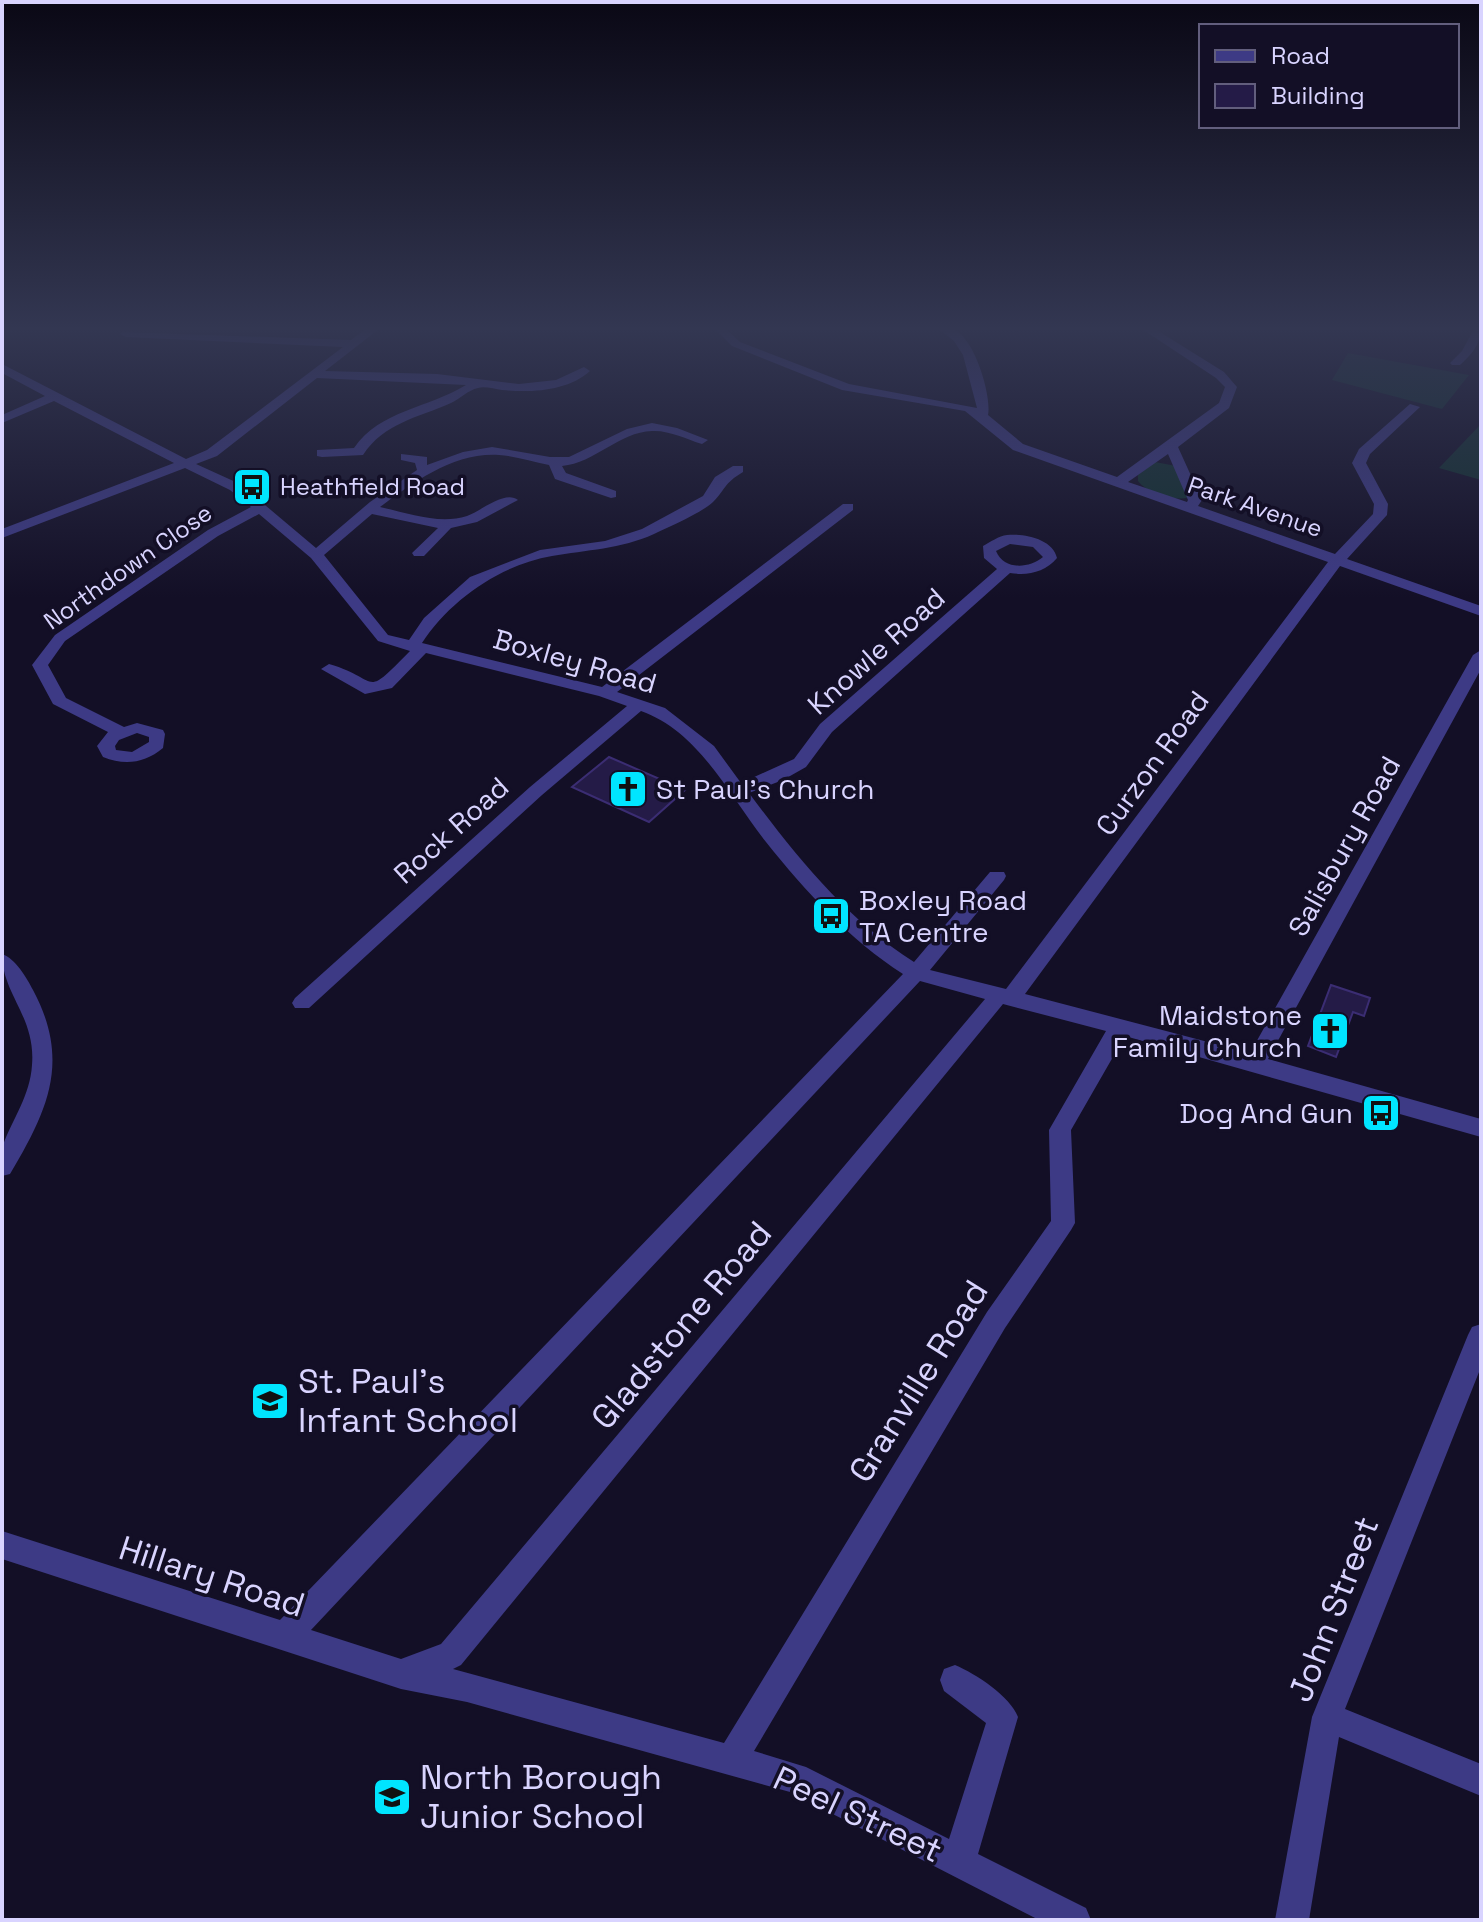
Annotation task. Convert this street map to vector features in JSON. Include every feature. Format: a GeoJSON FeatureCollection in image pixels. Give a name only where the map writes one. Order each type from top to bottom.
{"type":"FeatureCollection","features":[{"type":"Feature","properties":{"kind":"street","name":"Boxley Road"},"geometry":{"type":"LineString","coordinates":[[95,419],[235,487],[316,555],[383,638],[605,693],[659,712],[708,750],[813,886],[886,954],[916,973],[1255,1063],[1481,1128]]}},
{"type":"Feature","properties":{"kind":"street"},"geometry":{"type":"LineString","coordinates":[[2,534],[189,463],[226,444],[259,419]]}},
{"type":"Feature","properties":{"kind":"street"},"geometry":{"type":"LineString","coordinates":[[322,453],[358,452],[365,439],[398,419]]}},
{"type":"Feature","properties":{"kind":"street","name":"Park Avenue"},"geometry":{"type":"LineString","coordinates":[[986,419],[997,433],[1018,447],[1190,507],[1333,565],[1481,611]]}},
{"type":"Feature","properties":{"kind":"street"},"geometry":{"type":"LineString","coordinates":[[1119,482],[1207,419]]}},
{"type":"Feature","properties":{"kind":"street","name":"Curzon Road"},"geometry":{"type":"LineString","coordinates":[[1004,998],[1333,565],[1380,515],[1381,504],[1359,463],[1364,452],[1401,419]]}},
{"type":"Feature","properties":{"kind":"street"},"geometry":{"type":"LineString","coordinates":[[316,555],[399,484],[474,451],[507,450],[554,462],[575,460],[635,428],[651,426],[702,440]]}},
{"type":"Feature","properties":{"kind":"street"},"geometry":{"type":"LineString","coordinates":[[1171,446],[1195,500],[1190,507]]}},
{"type":"Feature","properties":{"kind":"street"},"geometry":{"type":"LineString","coordinates":[[406,457],[422,460],[420,466],[427,471]]}},
{"type":"Feature","properties":{"kind":"street"},"geometry":{"type":"LineString","coordinates":[[554,462],[560,476],[611,494]]}},
{"type":"Feature","properties":{"kind":"street"},"geometry":{"type":"LineString","coordinates":[[329,669],[365,689],[386,685],[417,648],[429,621],[475,580],[545,553],[607,545],[669,522],[708,499],[720,480],[738,469]]}},
{"type":"Feature","properties":{"kind":"street"},"geometry":{"type":"LineString","coordinates":[[369,509],[445,525],[472,519],[511,500]]}},
{"type":"Feature","properties":{"kind":"street"},"geometry":{"type":"LineString","coordinates":[[605,693],[848,507]]}},
{"type":"Feature","properties":{"kind":"street","name":"Northdown Close"},"geometry":{"type":"LineString","coordinates":[[121,732],[59,701],[40,665],[60,638],[213,533],[260,508]]}},
{"type":"Feature","properties":{"kind":"street"},"geometry":{"type":"LineString","coordinates":[[419,553],[444,530],[445,525]]}},
{"type":"Feature","properties":{"kind":"street","name":"Knowle Road"},"geometry":{"type":"LineString","coordinates":[[737,791],[777,776],[800,763],[826,728],[1007,568]]}},
{"type":"Feature","properties":{"kind":"street","name":"Salisbury Road"},"geometry":{"type":"LineString","coordinates":[[1255,1063],[1481,655]]}},
{"type":"Feature","properties":{"kind":"street","name":"Rock Road"},"geometry":{"type":"LineString","coordinates":[[302,1003],[536,791],[640,704]]}},
{"type":"Feature","properties":{"kind":"street"},"geometry":{"type":"LineString","coordinates":[[284,1637],[916,973],[997,876]]}},
{"type":"Feature","properties":{"kind":"street"},"geometry":{"type":"LineString","coordinates":[[2,961],[25,993],[36,1016],[44,1057],[32,1116],[2,1167]]}},
{"type":"Feature","properties":{"kind":"street","name":"Gladstone Road"},"geometry":{"type":"LineString","coordinates":[[401,1674],[451,1655],[1004,998]]}},
{"type":"Feature","properties":{"kind":"street","name":"Granville Road"},"geometry":{"type":"LineString","coordinates":[[730,1762],[996,1320],[1063,1223],[1060,1130],[1119,1028]]}},
{"type":"Feature","properties":{"kind":"street","name":"John Street"},"geometry":{"type":"LineString","coordinates":[[1292,1920],[1327,1717],[1481,1337]]}},
{"type":"Feature","properties":{"kind":"street","name":"Hillary Road"},"geometry":{"type":"LineString","coordinates":[[2,1545],[401,1674]]}},
{"type":"Feature","properties":{"kind":"street","name":"Peel Street"},"geometry":{"type":"LineString","coordinates":[[401,1674],[467,1687],[808,1784],[1074,1920]]}},
{"type":"Feature","properties":{"kind":"street"},"geometry":{"type":"LineString","coordinates":[[955,1680],[1003,1717],[959,1861]]}},
{"type":"Feature","properties":{"kind":"street"},"geometry":{"type":"LineString","coordinates":[[1327,1717],[1481,1780]]}},
{"type":"Feature","properties":{"kind":"green space"},"geometry":{"type":"Polygon","coordinates":[[[1481,424],[1481,480],[1439,468],[1481,424]]]}},
{"type":"Feature","properties":{"kind":"green space"},"geometry":{"type":"Polygon","coordinates":[[[1155,462],[1176,466],[1190,497],[1169,498],[1142,486],[1138,475],[1155,462]]]}},
{"type":"Feature","properties":{"kind":"building","name":"St Paul's Church"},"geometry":{"type":"Polygon","coordinates":[[[609,757],[685,790],[649,822],[572,787],[609,757]]]}},
{"type":"Feature","properties":{"kind":"building","name":"Maidstone Family Church"},"geometry":{"type":"Polygon","coordinates":[[[1331,985],[1370,998],[1364,1016],[1353,1012],[1336,1057],[1308,1046],[1331,985]]]}},
{"type":"Feature","properties":{"kind":"place","name":"Heathfield Road"},"geometry":{"type":"Point","coordinates":[252,487]}},
{"type":"Feature","properties":{"kind":"place","name":"St Paul's Church"},"geometry":{"type":"Point","coordinates":[628,789]}},
{"type":"Feature","properties":{"kind":"place","name":"Boxley Road TA Centre"},"geometry":{"type":"Point","coordinates":[831,916]}},
{"type":"Feature","properties":{"kind":"place","name":"Maidstone Family Church"},"geometry":{"type":"Point","coordinates":[1330,1031]}},
{"type":"Feature","properties":{"kind":"place","name":"Dog And Gun"},"geometry":{"type":"Point","coordinates":[1381,1113]}},
{"type":"Feature","properties":{"kind":"place","name":"St. Paul's Infant School"},"geometry":{"type":"Point","coordinates":[270,1401]}},
{"type":"Feature","properties":{"kind":"place","name":"North Borough Junior School"},"geometry":{"type":"Point","coordinates":[392,1797]}}]}
